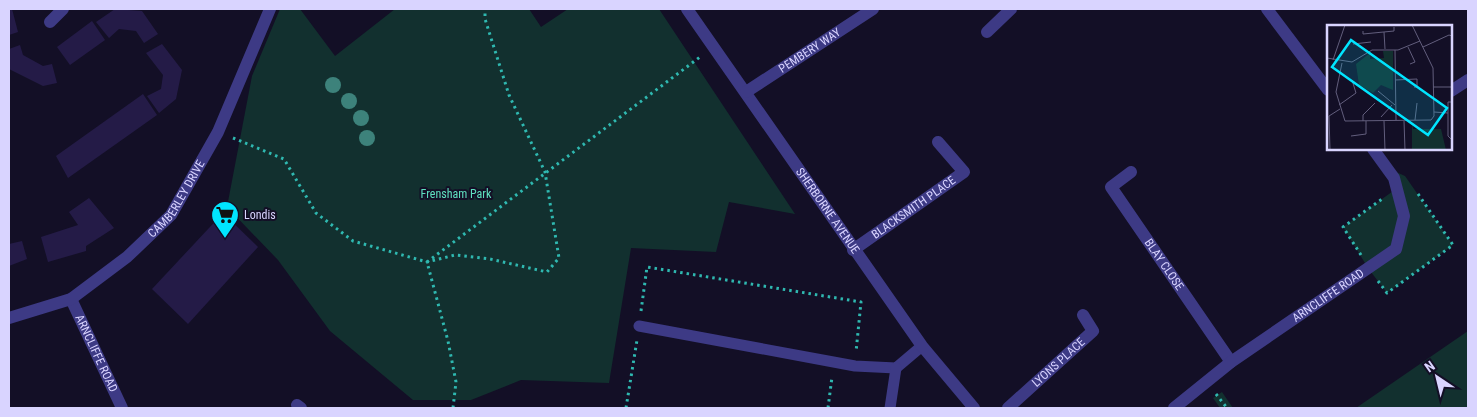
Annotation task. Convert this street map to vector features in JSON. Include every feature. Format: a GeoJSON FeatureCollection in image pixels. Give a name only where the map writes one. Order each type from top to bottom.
{"type":"FeatureCollection","features":[{"type":"Feature","properties":{"kind":"street"},"geometry":{"type":"LineString","coordinates":[[50,22],[63,9]]}},
{"type":"Feature","properties":{"kind":"street","name":"CAMBERLEY DRIVE"},"geometry":{"type":"LineString","coordinates":[[9,318],[71,299],[127,257],[171,215],[218,132],[270,9]]}},
{"type":"Feature","properties":{"kind":"street","name":"SHERBORNE AVENUE"},"geometry":{"type":"LineString","coordinates":[[687,9],[922,346],[974,408]]}},
{"type":"Feature","properties":{"kind":"street","name":"PEMBERY WAY"},"geometry":{"type":"LineString","coordinates":[[746,92],[873,9]]}},
{"type":"Feature","properties":{"kind":"street"},"geometry":{"type":"LineString","coordinates":[[987,32],[1011,9]]}},
{"type":"Feature","properties":{"kind":"street"},"geometry":{"type":"LineString","coordinates":[[1267,9],[1327,89]]}},
{"type":"Feature","properties":{"kind":"street"},"geometry":{"type":"LineString","coordinates":[[1452,90],[1468,80]]}},
{"type":"Feature","properties":{"kind":"street","name":"BLACKSMITH PLACE"},"geometry":{"type":"LineString","coordinates":[[854,250],[964,172],[938,142]]}},
{"type":"Feature","properties":{"kind":"street","name":"ARNCLIFFE ROAD"},"geometry":{"type":"LineString","coordinates":[[1174,408],[1232,362],[1396,248],[1404,216],[1394,178],[1374,150]]}},
{"type":"Feature","properties":{"kind":"street","name":"BLAY CLOSE"},"geometry":{"type":"LineString","coordinates":[[1131,172],[1111,186],[1232,362]]}},
{"type":"Feature","properties":{"kind":"street","name":"ARNCLIFFE ROAD"},"geometry":{"type":"LineString","coordinates":[[71,299],[122,408]]}},
{"type":"Feature","properties":{"kind":"street","name":"LYONS PLACE"},"geometry":{"type":"LineString","coordinates":[[1008,408],[1093,331],[1084,315]]}},
{"type":"Feature","properties":{"kind":"lane"},"geometry":{"type":"LineString","coordinates":[[639,326],[855,366],[896,368]]}},
{"type":"Feature","properties":{"kind":"lane"},"geometry":{"type":"LineString","coordinates":[[890,408],[896,368],[922,346]]}},
{"type":"Feature","properties":{"kind":"path"},"geometry":{"type":"LineString","coordinates":[[218,132],[284,159],[316,213],[353,241],[427,262],[455,255],[490,259],[547,272],[559,258],[546,172],[509,96],[484,19],[485,9]]}},
{"type":"Feature","properties":{"kind":"path"},"geometry":{"type":"LineString","coordinates":[[427,262],[714,46]]}},
{"type":"Feature","properties":{"kind":"path"},"geometry":{"type":"LineString","coordinates":[[1368,268],[1343,227],[1396,189]]}},
{"type":"Feature","properties":{"kind":"path"},"geometry":{"type":"LineString","coordinates":[[427,262],[448,341],[456,382],[453,408]]}},
{"type":"Feature","properties":{"kind":"path"},"geometry":{"type":"LineString","coordinates":[[647,267],[861,302],[855,366]]}},
{"type":"Feature","properties":{"kind":"path"},"geometry":{"type":"LineString","coordinates":[[828,408],[834,362]]}},
{"type":"Feature","properties":{"kind":"green space","name":"Frensham Park"},"geometry":{"type":"Polygon","coordinates":[[[280,9],[300,9],[335,56],[395,9],[529,9],[541,27],[568,9],[659,9],[795,214],[729,202],[716,252],[631,248],[609,383],[521,380],[471,400],[413,400],[330,331],[278,260],[227,207],[252,76],[280,9]]]}},
{"type":"Feature","properties":{"kind":"green space"},"geometry":{"type":"Polygon","coordinates":[[[1385,167],[1405,176],[1453,245],[1387,293],[1368,268],[1343,227],[1396,189],[1385,167]]]}},
{"type":"Feature","properties":{"kind":"green space"},"geometry":{"type":"Polygon","coordinates":[[[1468,331],[1468,408],[1356,408],[1468,331]]]}},
{"type":"Feature","properties":{"kind":"green space"},"geometry":{"type":"Polygon","coordinates":[[[1222,392],[1233,408],[1220,408],[1213,398],[1222,392]]]}},
{"type":"Feature","properties":{"kind":"building"},"geometry":{"type":"Polygon","coordinates":[[[9,9],[12,9],[18,32],[9,35],[9,9]]]}},
{"type":"Feature","properties":{"kind":"building"},"geometry":{"type":"Polygon","coordinates":[[[115,9],[142,11],[158,34],[144,43],[136,31],[119,29],[109,38],[96,22],[115,9]]]}},
{"type":"Feature","properties":{"kind":"building"},"geometry":{"type":"Polygon","coordinates":[[[92,21],[105,40],[70,65],[57,47],[92,21]]]}},
{"type":"Feature","properties":{"kind":"building"},"geometry":{"type":"Polygon","coordinates":[[[162,44],[182,70],[176,99],[159,113],[147,96],[161,89],[163,75],[146,53],[162,44]]]}},
{"type":"Feature","properties":{"kind":"building"},"geometry":{"type":"Polygon","coordinates":[[[20,45],[23,55],[43,66],[52,64],[57,83],[43,86],[9,69],[9,49],[20,45]]]}},
{"type":"Feature","properties":{"kind":"building"},"geometry":{"type":"Polygon","coordinates":[[[143,94],[157,115],[68,178],[56,156],[143,94]]]}},
{"type":"Feature","properties":{"kind":"building"},"geometry":{"type":"Polygon","coordinates":[[[89,198],[114,228],[86,246],[86,251],[48,262],[41,237],[78,225],[69,212],[89,198]]]}},
{"type":"Feature","properties":{"kind":"building"},"geometry":{"type":"Polygon","coordinates":[[[223,213],[258,247],[188,324],[152,289],[223,213]]]}},
{"type":"Feature","properties":{"kind":"building"},"geometry":{"type":"Polygon","coordinates":[[[22,241],[27,259],[9,266],[9,244],[22,241]]]}},
{"type":"Feature","properties":{"kind":"place","name":"Londis"},"geometry":{"type":"Point","coordinates":[225,239]}}]}
